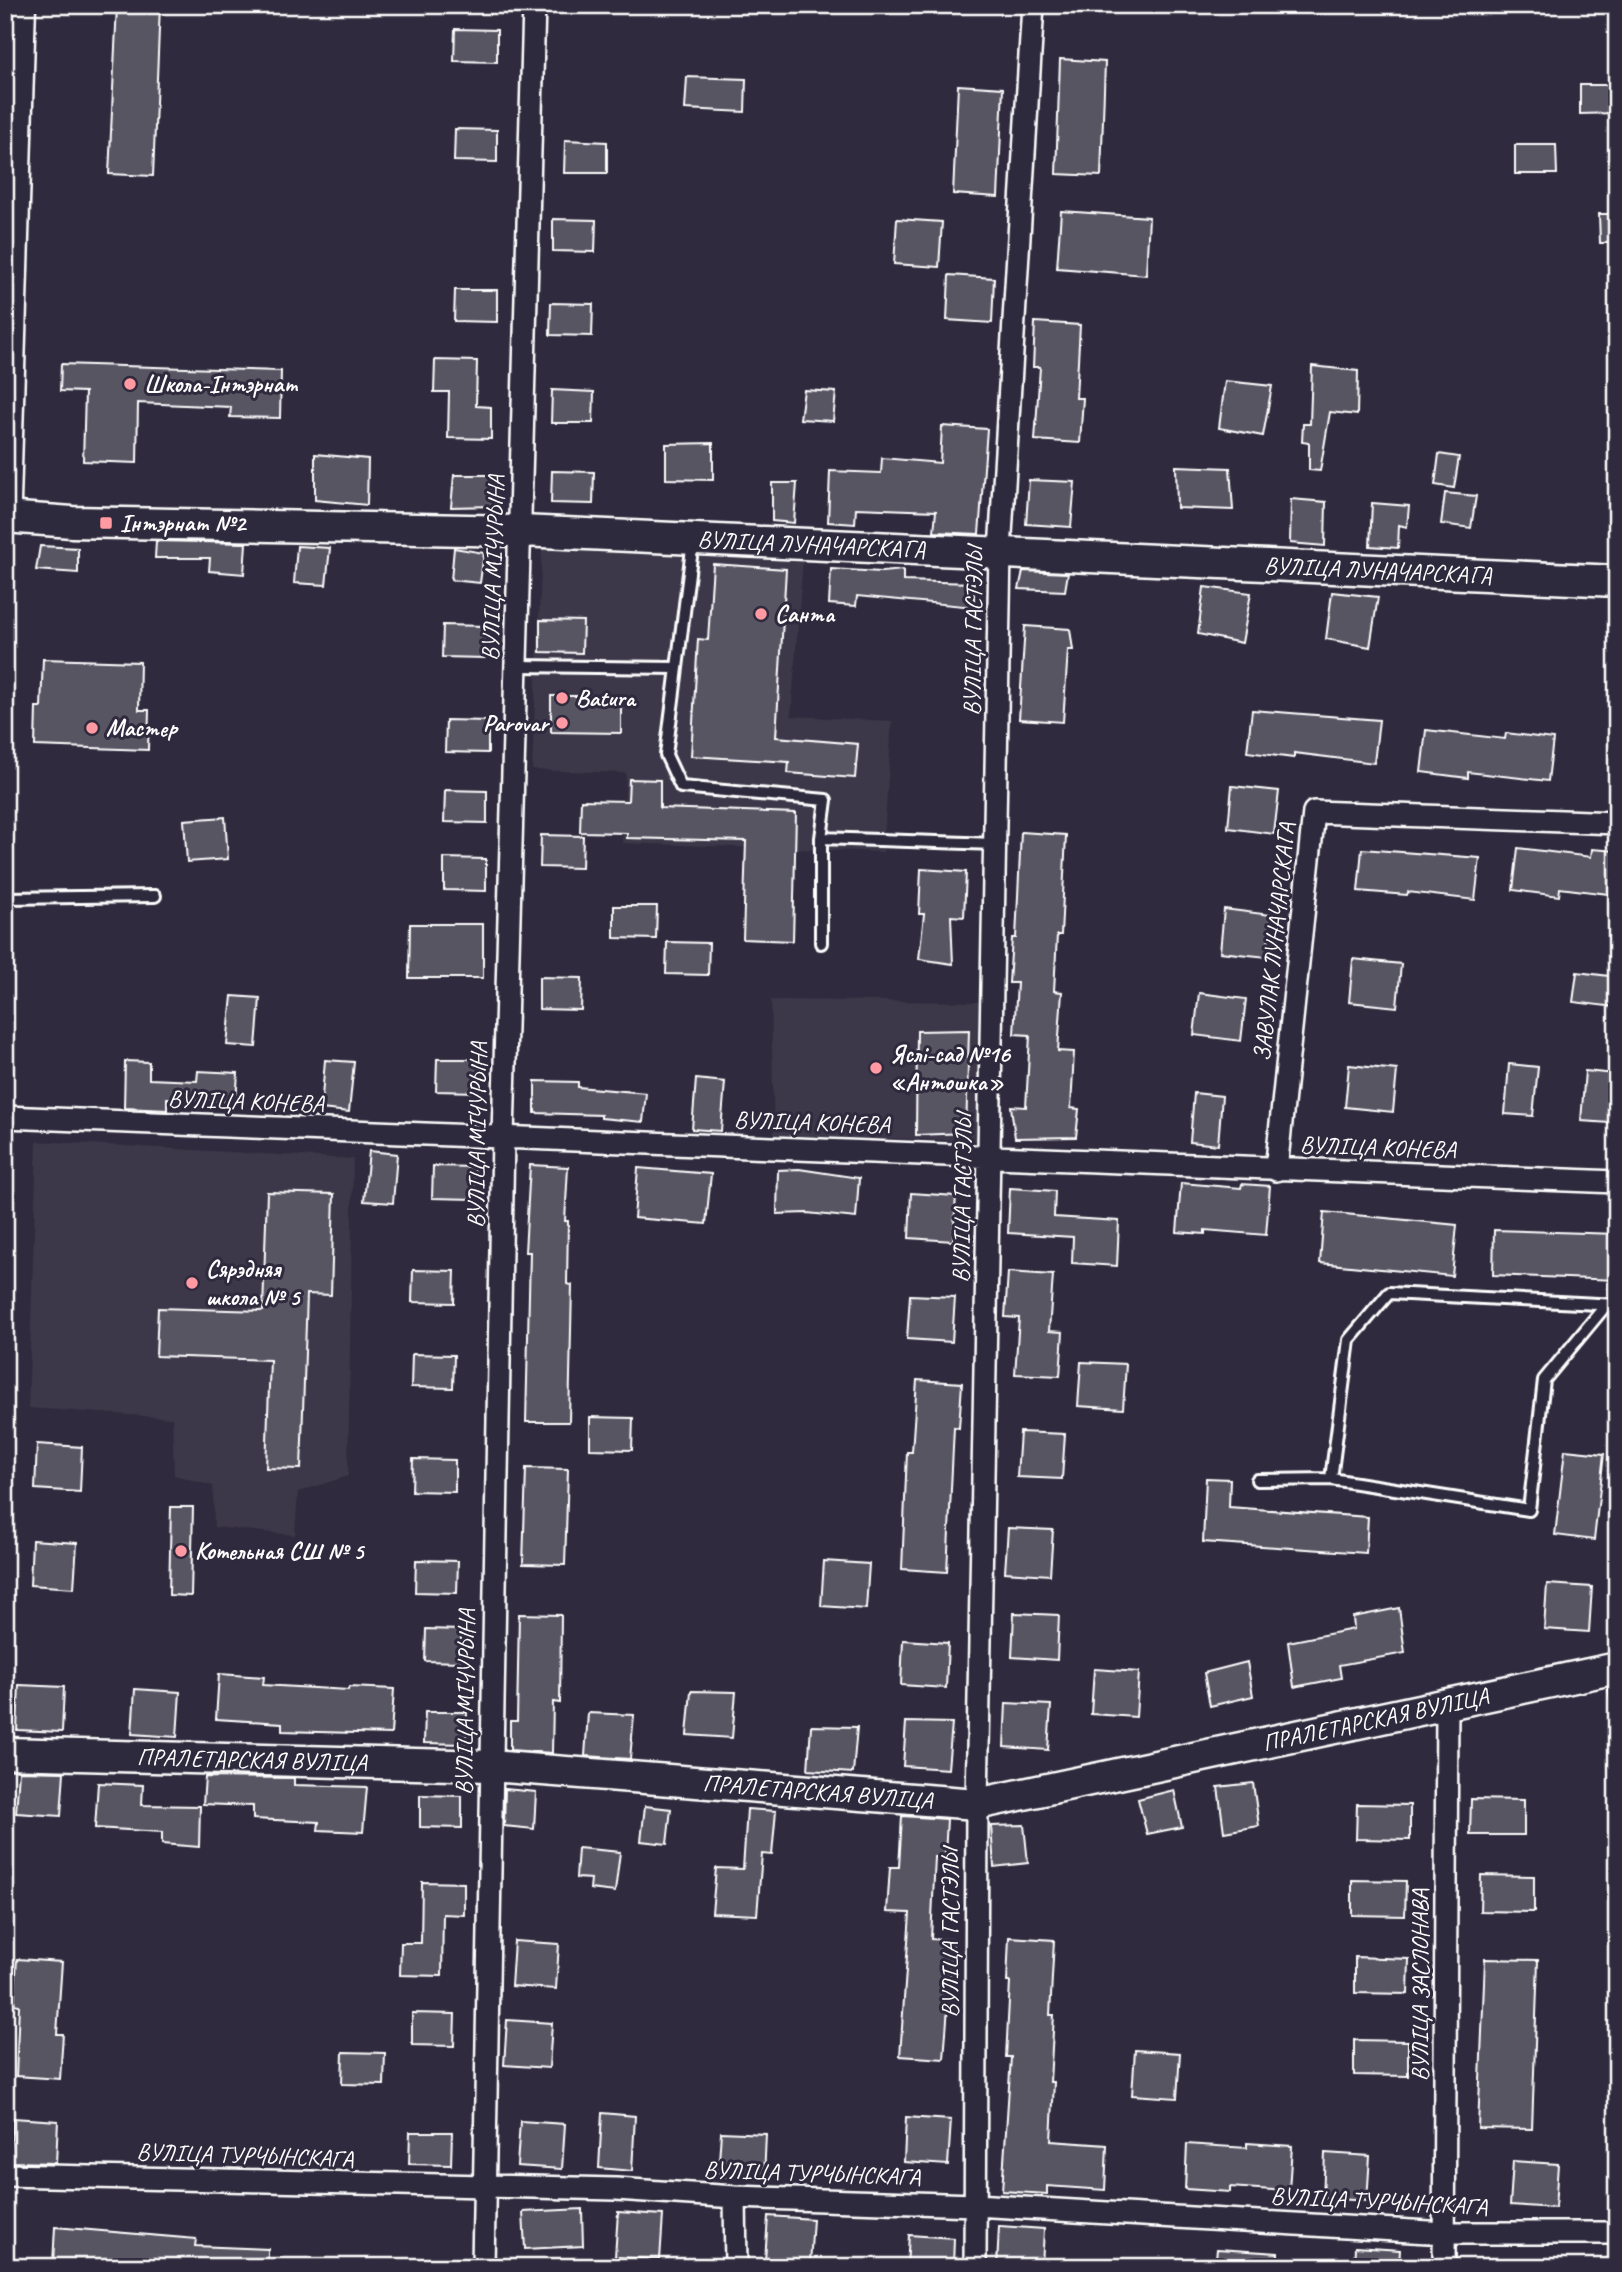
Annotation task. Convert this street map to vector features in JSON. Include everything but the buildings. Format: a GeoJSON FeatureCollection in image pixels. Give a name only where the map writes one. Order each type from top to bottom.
{"type":"FeatureCollection","features":[{"type":"Feature","properties":{"kind":"street"},"geometry":{"type":"LineString","coordinates":[[5,502],[9,295],[20,5]]}},
{"type":"Feature","properties":{"kind":"street","name":"ВУЛІЦА МІЧУРЫНА"},"geometry":{"type":"LineString","coordinates":[[483,2267],[503,1137],[534,5]]}},
{"type":"Feature","properties":{"kind":"street","name":"ВУЛІЦА ГАСТЭЛЫ"},"geometry":{"type":"LineString","coordinates":[[975,2267],[976,1804],[1000,551],[1032,5]]}},
{"type":"Feature","properties":{"kind":"street","name":"ВУЛІЦА ЛУНАЧАРСКАГА"},"geometry":{"type":"LineString","coordinates":[[5,517],[72,522],[521,530],[1617,581]]}},
{"type":"Feature","properties":{"kind":"street","name":"ЗАВУЛАК ЛУНАЧАРСКАГА"},"geometry":{"type":"LineString","coordinates":[[1276,1170],[1314,812],[1617,823]]}},
{"type":"Feature","properties":{"kind":"street","name":"ВУЛІЦА КОНЕВА"},"geometry":{"type":"LineString","coordinates":[[5,1117],[989,1154],[1276,1170],[1617,1181]]}},
{"type":"Feature","properties":{"kind":"street","name":"ПРАЛЕТАРСКАЯ ВУЛІЦА"},"geometry":{"type":"LineString","coordinates":[[5,1753],[490,1766],[976,1804],[1614,1668]]}},
{"type":"Feature","properties":{"kind":"street","name":"ВУЛІЦА ЗАСЛОНАВА"},"geometry":{"type":"LineString","coordinates":[[1444,2267],[1447,1703]]}},
{"type":"Feature","properties":{"kind":"street","name":"ВУЛІЦА ТУРЧЫНСКАГА"},"geometry":{"type":"LineString","coordinates":[[5,2175],[616,2189],[735,2197],[975,2205],[1445,2233],[1617,2233]]}},
{"type":"Feature","properties":{"kind":"street"},"geometry":{"type":"LineString","coordinates":[[735,2197],[736,2267]]}},
{"type":"Feature","properties":{"kind":"lane"},"geometry":{"type":"LineString","coordinates":[[694,538],[666,755],[681,787],[826,800],[821,838],[821,943]]}},
{"type":"Feature","properties":{"kind":"lane"},"geometry":{"type":"LineString","coordinates":[[517,666],[677,668]]}},
{"type":"Feature","properties":{"kind":"lane"},"geometry":{"type":"LineString","coordinates":[[821,838],[995,844]]}},
{"type":"Feature","properties":{"kind":"lane"},"geometry":{"type":"LineString","coordinates":[[5,898],[155,897]]}},
{"type":"Feature","properties":{"kind":"lane"},"geometry":{"type":"LineString","coordinates":[[1331,1479],[1349,1340],[1389,1293],[1612,1305]]}},
{"type":"Feature","properties":{"kind":"lane"},"geometry":{"type":"LineString","coordinates":[[1257,1480],[1331,1479],[1530,1510],[1544,1380],[1612,1305]]}},
{"type":"Feature","properties":{"kind":"lane"},"geometry":{"type":"LineString","coordinates":[[1614,1668],[1617,1698]]}},
{"type":"Feature","properties":{"kind":"shaded area"},"geometry":{"type":"Polygon","coordinates":[[[542,547],[803,559],[791,716],[892,721],[883,852],[622,843],[626,773],[532,770],[542,547]]]}},
{"type":"Feature","properties":{"kind":"shaded area","name":"Яслі-сад №16 «Антошка»"},"geometry":{"type":"Polygon","coordinates":[[[771,1000],[979,1002],[978,1141],[774,1135],[771,1000]]]}},
{"type":"Feature","properties":{"kind":"shaded area","name":"Сярэдняя школа № 5"},"geometry":{"type":"Polygon","coordinates":[[[37,1141],[353,1159],[348,1476],[298,1492],[295,1535],[214,1527],[213,1486],[174,1475],[172,1418],[28,1408],[37,1141]]]}},
{"type":"Feature","properties":{"kind":"place","name":"Школа-Інтэрнат"},"geometry":{"type":"Point","coordinates":[130,384]}},
{"type":"Feature","properties":{"kind":"place","name":"Інтэрнат №2"},"geometry":{"type":"Point","coordinates":[106,523]}},
{"type":"Feature","properties":{"kind":"place","name":"Санта"},"geometry":{"type":"Point","coordinates":[761,614]}},
{"type":"Feature","properties":{"kind":"place","name":"Batura"},"geometry":{"type":"Point","coordinates":[562,698]}},
{"type":"Feature","properties":{"kind":"place","name":"Parovar"},"geometry":{"type":"Point","coordinates":[562,723]}},
{"type":"Feature","properties":{"kind":"place","name":"Мастер"},"geometry":{"type":"Point","coordinates":[92,728]}},
{"type":"Feature","properties":{"kind":"place","name":"Яслі-сад №16 «Антошка»"},"geometry":{"type":"Point","coordinates":[876,1068]}},
{"type":"Feature","properties":{"kind":"place","name":"Сярэдняя школа № 5"},"geometry":{"type":"Point","coordinates":[192,1283]}},
{"type":"Feature","properties":{"kind":"place","name":"Котельная СШ № 5"},"geometry":{"type":"Point","coordinates":[181,1551]}}]}
